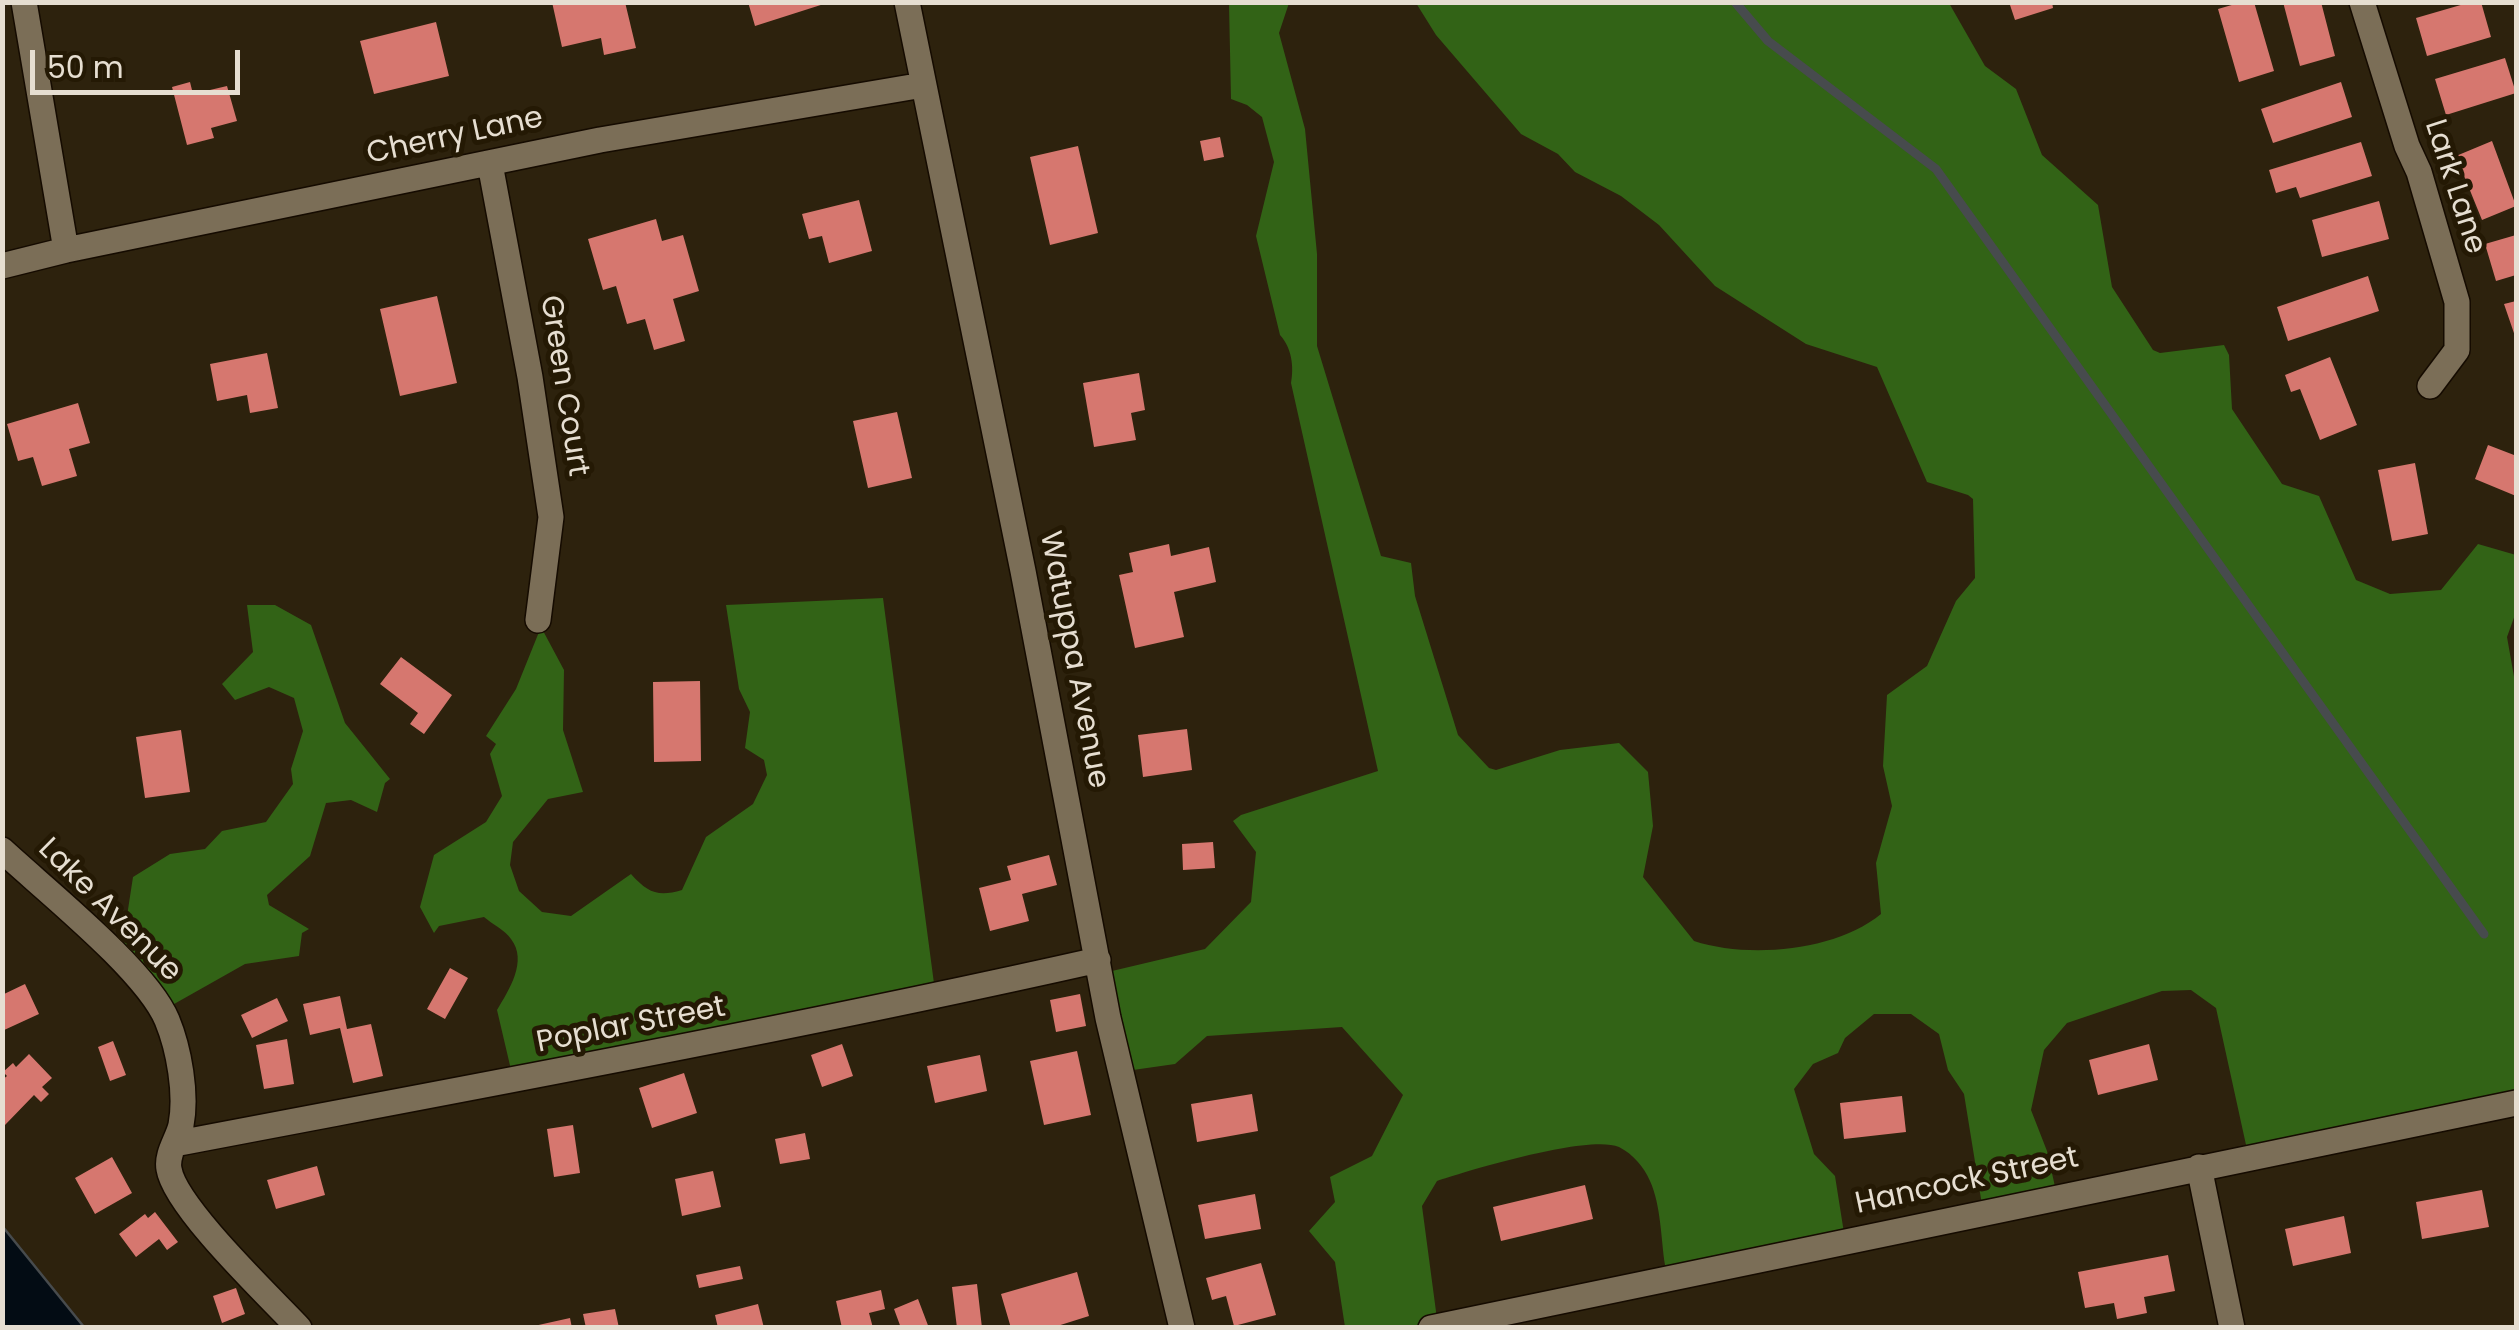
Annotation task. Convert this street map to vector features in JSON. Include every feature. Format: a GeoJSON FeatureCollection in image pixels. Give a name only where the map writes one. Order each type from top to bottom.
{"type":"FeatureCollection","features":[{"type":"Feature","properties":{"kind":"street"},"geometry":{"type":"LineString","coordinates":[[24,2],[66,250]]}},
{"type":"Feature","properties":{"kind":"street","name":"Watuppa Avenue"},"geometry":{"type":"LineString","coordinates":[[907,2],[1023,571],[1108,1018],[1182,1328]]}},
{"type":"Feature","properties":{"kind":"street","name":"Lark Lane"},"geometry":{"type":"LineString","coordinates":[[2362,2],[2407,146],[2419,172],[2456,302],[2457,350],[2430,386]]}},
{"type":"Feature","properties":{"kind":"street","name":"Cherry Lane"},"geometry":{"type":"LineString","coordinates":[[2,266],[600,140],[923,85]]}},
{"type":"Feature","properties":{"kind":"street","name":"Green Court"},"geometry":{"type":"LineString","coordinates":[[490,164],[552,516],[538,620]]}},
{"type":"Feature","properties":{"kind":"street","name":"Lake Avenue"},"geometry":{"type":"LineString","coordinates":[[2,850],[128,968],[160,1005],[173,1039],[181,1088],[182,1123],[168,1166],[186,1201],[299,1328]]}},
{"type":"Feature","properties":{"kind":"street","name":"Poplar Street"},"geometry":{"type":"LineString","coordinates":[[174,1144],[853,1015],[1098,960]]}},
{"type":"Feature","properties":{"kind":"street","name":"Hancock Street"},"geometry":{"type":"LineString","coordinates":[[1431,1328],[2516,1103]]}},
{"type":"Feature","properties":{"kind":"street"},"geometry":{"type":"LineString","coordinates":[[2199,1167],[2232,1328]]}},
{"type":"Feature","properties":{"kind":"green space"},"geometry":{"type":"Polygon","coordinates":[[[1229,3],[1289,3],[1279,33],[1305,129],[1317,254],[1317,346],[1381,556],[1411,563],[1415,596],[1458,735],[1489,768],[1496,770],[1560,750],[1619,743],[1648,772],[1653,826],[1643,877],[1694,941],[1716,947],[1765,950],[1817,944],[1862,927],[1881,914],[1876,863],[1892,806],[1883,766],[1887,695],[1927,666],[1956,601],[1975,578],[1973,499],[1927,482],[1877,367],[1806,344],[1715,286],[1659,225],[1621,196],[1575,172],[1558,154],[1521,134],[1436,35],[1416,3],[1949,3],[1985,66],[2016,89],[2042,155],[2098,205],[2112,287],[2153,350],[2160,353],[2224,345],[2229,355],[2232,409],[2282,484],[2319,496],[2356,580],[2390,594],[2441,590],[2478,544],[2516,555],[2516,612],[2507,637],[2516,688],[2516,1101],[2248,1154],[2216,1008],[2191,990],[2162,991],[2067,1023],[2044,1050],[2031,1110],[2047,1151],[2056,1191],[1982,1205],[1964,1094],[1948,1070],[1939,1034],[1911,1014],[1874,1014],[1845,1038],[1838,1053],[1813,1064],[1794,1089],[1814,1154],[1835,1176],[1844,1233],[1672,1270],[1665,1265],[1654,1190],[1638,1161],[1619,1147],[1604,1144],[1557,1149],[1437,1181],[1422,1206],[1437,1319],[1411,1327],[1345,1327],[1335,1262],[1309,1231],[1335,1202],[1330,1177],[1372,1156],[1403,1095],[1342,1027],[1207,1036],[1175,1064],[1119,1072],[1112,971],[1205,949],[1251,902],[1256,852],[1233,821],[1241,815],[1378,771],[1291,383],[1291,358],[1280,335],[1256,236],[1274,162],[1262,117],[1231,99],[1229,3]]]}},
{"type":"Feature","properties":{"kind":"green space"},"geometry":{"type":"Polygon","coordinates":[[[883,598],[935,991],[512,1074],[497,1010],[515,975],[516,948],[505,933],[484,917],[439,926],[434,933],[420,907],[434,855],[486,822],[502,796],[490,754],[496,744],[486,736],[516,689],[541,627],[564,670],[563,730],[583,792],[548,799],[513,842],[510,865],[519,891],[542,912],[571,916],[631,874],[654,892],[682,890],[706,837],[753,804],[767,775],[764,760],[745,748],[750,712],[739,689],[726,605],[883,598]]]}},
{"type":"Feature","properties":{"kind":"green space"},"geometry":{"type":"Polygon","coordinates":[[[247,605],[275,605],[311,625],[345,723],[390,779],[385,783],[377,812],[351,800],[326,803],[310,856],[267,895],[269,905],[309,929],[302,933],[299,956],[245,964],[167,1008],[121,955],[133,877],[170,854],[205,849],[222,831],[266,822],[293,784],[291,769],[303,731],[294,698],[269,687],[235,700],[222,684],[253,652],[247,605]]]}},
{"type":"Feature","properties":{"kind":"shaded area"},"geometry":{"type":"Polygon","coordinates":[[[3,1227],[84,1327],[3,1327],[3,1227]]]}},
{"type":"Feature","properties":{"kind":"building"},"geometry":{"type":"Polygon","coordinates":[[[552,2],[625,2],[636,48],[604,55],[601,38],[562,47],[552,2]]]}},
{"type":"Feature","properties":{"kind":"building"},"geometry":{"type":"Polygon","coordinates":[[[748,2],[827,2],[827,3],[755,26],[748,2]]]}},
{"type":"Feature","properties":{"kind":"building"},"geometry":{"type":"Polygon","coordinates":[[[2009,2],[2052,2],[2053,8],[2015,20],[2009,2]]]}},
{"type":"Feature","properties":{"kind":"building"},"geometry":{"type":"Polygon","coordinates":[[[2254,2],[2274,71],[2239,82],[2218,9],[2254,2]]]}},
{"type":"Feature","properties":{"kind":"building"},"geometry":{"type":"Polygon","coordinates":[[[2283,2],[2321,2],[2335,56],[2300,66],[2283,2]]]}},
{"type":"Feature","properties":{"kind":"building"},"geometry":{"type":"Polygon","coordinates":[[[2481,2],[2491,37],[2427,56],[2416,18],[2481,2]]]}},
{"type":"Feature","properties":{"kind":"building"},"geometry":{"type":"Polygon","coordinates":[[[436,22],[449,76],[374,94],[360,41],[436,22]]]}},
{"type":"Feature","properties":{"kind":"building"},"geometry":{"type":"Polygon","coordinates":[[[2505,58],[2516,93],[2446,115],[2435,79],[2505,58]]]}},
{"type":"Feature","properties":{"kind":"building"},"geometry":{"type":"Polygon","coordinates":[[[190,82],[193,94],[227,86],[237,121],[211,128],[214,138],[187,145],[172,87],[190,82]]]}},
{"type":"Feature","properties":{"kind":"building"},"geometry":{"type":"Polygon","coordinates":[[[2341,82],[2352,117],[2273,143],[2261,109],[2341,82]]]}},
{"type":"Feature","properties":{"kind":"building"},"geometry":{"type":"Polygon","coordinates":[[[1220,137],[1224,157],[1204,161],[1200,141],[1220,137]]]}},
{"type":"Feature","properties":{"kind":"building"},"geometry":{"type":"Polygon","coordinates":[[[2492,141],[2516,206],[2482,220],[2456,156],[2492,141]]]}},
{"type":"Feature","properties":{"kind":"building"},"geometry":{"type":"Polygon","coordinates":[[[2361,142],[2372,176],[2300,198],[2296,187],[2276,193],[2269,170],[2361,142]]]}},
{"type":"Feature","properties":{"kind":"building"},"geometry":{"type":"Polygon","coordinates":[[[1078,146],[1098,233],[1050,245],[1030,157],[1078,146]]]}},
{"type":"Feature","properties":{"kind":"building"},"geometry":{"type":"Polygon","coordinates":[[[859,200],[872,251],[829,263],[822,236],[809,239],[802,214],[859,200]]]}},
{"type":"Feature","properties":{"kind":"building"},"geometry":{"type":"Polygon","coordinates":[[[2379,201],[2389,239],[2322,257],[2312,220],[2379,201]]]}},
{"type":"Feature","properties":{"kind":"building"},"geometry":{"type":"Polygon","coordinates":[[[656,219],[662,241],[683,235],[699,291],[673,299],[685,341],[654,350],[645,319],[627,324],[616,286],[603,290],[588,239],[656,219]]]}},
{"type":"Feature","properties":{"kind":"building"},"geometry":{"type":"Polygon","coordinates":[[[2516,235],[2516,275],[2496,281],[2485,244],[2516,235]]]}},
{"type":"Feature","properties":{"kind":"building"},"geometry":{"type":"Polygon","coordinates":[[[2368,276],[2379,311],[2288,341],[2277,307],[2368,276]]]}},
{"type":"Feature","properties":{"kind":"building"},"geometry":{"type":"Polygon","coordinates":[[[437,296],[457,383],[400,396],[380,309],[437,296]]]}},
{"type":"Feature","properties":{"kind":"building"},"geometry":{"type":"Polygon","coordinates":[[[2516,301],[2516,339],[2504,304],[2516,301]]]}},
{"type":"Feature","properties":{"kind":"building"},"geometry":{"type":"Polygon","coordinates":[[[267,353],[278,408],[250,413],[247,395],[217,401],[210,364],[267,353]]]}},
{"type":"Feature","properties":{"kind":"building"},"geometry":{"type":"Polygon","coordinates":[[[2330,357],[2357,425],[2320,440],[2300,389],[2291,392],[2285,375],[2330,357]]]}},
{"type":"Feature","properties":{"kind":"building"},"geometry":{"type":"Polygon","coordinates":[[[1139,373],[1145,410],[1131,413],[1136,440],[1094,447],[1083,383],[1139,373]]]}},
{"type":"Feature","properties":{"kind":"building"},"geometry":{"type":"Polygon","coordinates":[[[78,403],[90,443],[69,449],[77,476],[42,486],[33,457],[18,461],[7,424],[78,403]]]}},
{"type":"Feature","properties":{"kind":"building"},"geometry":{"type":"Polygon","coordinates":[[[897,412],[912,478],[868,488],[853,421],[897,412]]]}},
{"type":"Feature","properties":{"kind":"building"},"geometry":{"type":"Polygon","coordinates":[[[2488,445],[2514,455],[2516,448],[2516,496],[2475,479],[2488,445]]]}},
{"type":"Feature","properties":{"kind":"building"},"geometry":{"type":"Polygon","coordinates":[[[2415,463],[2428,534],[2392,541],[2378,470],[2415,463]]]}},
{"type":"Feature","properties":{"kind":"building"},"geometry":{"type":"Polygon","coordinates":[[[1169,544],[1171,556],[1209,547],[1216,582],[1174,592],[1184,637],[1135,648],[1119,575],[1133,572],[1129,553],[1169,544]]]}},
{"type":"Feature","properties":{"kind":"building"},"geometry":{"type":"Polygon","coordinates":[[[401,657],[452,695],[424,734],[410,724],[418,713],[380,684],[401,657]]]}},
{"type":"Feature","properties":{"kind":"building"},"geometry":{"type":"Polygon","coordinates":[[[700,681],[701,761],[654,762],[653,682],[700,681]]]}},
{"type":"Feature","properties":{"kind":"building"},"geometry":{"type":"Polygon","coordinates":[[[1187,729],[1192,770],[1143,777],[1138,735],[1187,729]]]}},
{"type":"Feature","properties":{"kind":"building"},"geometry":{"type":"Polygon","coordinates":[[[181,730],[190,792],[145,798],[136,737],[181,730]]]}},
{"type":"Feature","properties":{"kind":"building"},"geometry":{"type":"Polygon","coordinates":[[[1213,842],[1215,868],[1183,870],[1182,844],[1213,842]]]}},
{"type":"Feature","properties":{"kind":"building"},"geometry":{"type":"Polygon","coordinates":[[[1049,855],[1057,885],[1022,894],[1029,921],[990,931],[979,888],[1011,880],[1007,866],[1049,855]]]}},
{"type":"Feature","properties":{"kind":"building"},"geometry":{"type":"Polygon","coordinates":[[[450,968],[468,978],[445,1019],[427,1009],[450,968]]]}},
{"type":"Feature","properties":{"kind":"building"},"geometry":{"type":"Polygon","coordinates":[[[25,984],[39,1014],[2,1031],[2,995],[25,984]]]}},
{"type":"Feature","properties":{"kind":"building"},"geometry":{"type":"Polygon","coordinates":[[[1080,994],[1086,1026],[1056,1032],[1050,1000],[1080,994]]]}},
{"type":"Feature","properties":{"kind":"building"},"geometry":{"type":"Polygon","coordinates":[[[340,996],[347,1029],[371,1024],[383,1076],[353,1083],[340,1028],[310,1035],[303,1004],[340,996]]]}},
{"type":"Feature","properties":{"kind":"building"},"geometry":{"type":"Polygon","coordinates":[[[277,998],[288,1021],[252,1038],[241,1015],[277,998]]]}},
{"type":"Feature","properties":{"kind":"building"},"geometry":{"type":"Polygon","coordinates":[[[287,1039],[294,1084],[264,1089],[256,1045],[287,1039]]]}},
{"type":"Feature","properties":{"kind":"building"},"geometry":{"type":"Polygon","coordinates":[[[113,1041],[126,1075],[110,1081],[98,1047],[113,1041]]]}},
{"type":"Feature","properties":{"kind":"building"},"geometry":{"type":"Polygon","coordinates":[[[842,1044],[853,1076],[822,1087],[811,1055],[842,1044]]]}},
{"type":"Feature","properties":{"kind":"building"},"geometry":{"type":"Polygon","coordinates":[[[2149,1044],[2158,1080],[2098,1095],[2089,1060],[2149,1044]]]}},
{"type":"Feature","properties":{"kind":"building"},"geometry":{"type":"Polygon","coordinates":[[[1077,1051],[1091,1115],[1044,1125],[1030,1061],[1077,1051]]]}},
{"type":"Feature","properties":{"kind":"building"},"geometry":{"type":"Polygon","coordinates":[[[29,1054],[52,1078],[42,1087],[49,1094],[41,1102],[34,1095],[5,1125],[2,1080],[7,1076],[3,1072],[13,1063],[16,1067],[29,1054]]]}},
{"type":"Feature","properties":{"kind":"building"},"geometry":{"type":"Polygon","coordinates":[[[980,1055],[987,1091],[935,1103],[927,1066],[980,1055]]]}},
{"type":"Feature","properties":{"kind":"building"},"geometry":{"type":"Polygon","coordinates":[[[684,1073],[697,1113],[652,1128],[639,1088],[684,1073]]]}},
{"type":"Feature","properties":{"kind":"building"},"geometry":{"type":"Polygon","coordinates":[[[1252,1094],[1258,1131],[1197,1142],[1191,1104],[1252,1094]]]}},
{"type":"Feature","properties":{"kind":"building"},"geometry":{"type":"Polygon","coordinates":[[[1902,1096],[1906,1132],[1844,1139],[1840,1103],[1902,1096]]]}},
{"type":"Feature","properties":{"kind":"building"},"geometry":{"type":"Polygon","coordinates":[[[573,1125],[580,1173],[554,1177],[547,1129],[573,1125]]]}},
{"type":"Feature","properties":{"kind":"building"},"geometry":{"type":"Polygon","coordinates":[[[805,1133],[810,1159],[780,1164],[775,1139],[805,1133]]]}},
{"type":"Feature","properties":{"kind":"building"},"geometry":{"type":"Polygon","coordinates":[[[112,1157],[132,1193],[95,1214],[75,1178],[112,1157]]]}},
{"type":"Feature","properties":{"kind":"building"},"geometry":{"type":"Polygon","coordinates":[[[317,1166],[325,1195],[276,1209],[267,1180],[317,1166]]]}},
{"type":"Feature","properties":{"kind":"building"},"geometry":{"type":"Polygon","coordinates":[[[713,1171],[721,1207],[682,1216],[675,1179],[713,1171]]]}},
{"type":"Feature","properties":{"kind":"building"},"geometry":{"type":"Polygon","coordinates":[[[1585,1185],[1593,1219],[1501,1241],[1493,1207],[1585,1185]]]}},
{"type":"Feature","properties":{"kind":"building"},"geometry":{"type":"Polygon","coordinates":[[[2482,1190],[2489,1227],[2422,1239],[2416,1202],[2482,1190]]]}},
{"type":"Feature","properties":{"kind":"building"},"geometry":{"type":"Polygon","coordinates":[[[1255,1194],[1261,1229],[1205,1239],[1198,1205],[1255,1194]]]}},
{"type":"Feature","properties":{"kind":"building"},"geometry":{"type":"Polygon","coordinates":[[[155,1212],[178,1242],[167,1250],[159,1239],[136,1257],[119,1234],[145,1214],[148,1218],[155,1212]]]}},
{"type":"Feature","properties":{"kind":"building"},"geometry":{"type":"Polygon","coordinates":[[[2344,1216],[2351,1253],[2293,1266],[2285,1229],[2344,1216]]]}},
{"type":"Feature","properties":{"kind":"building"},"geometry":{"type":"Polygon","coordinates":[[[2168,1255],[2175,1291],[2144,1297],[2147,1313],[2117,1319],[2114,1303],[2085,1308],[2078,1272],[2168,1255]]]}},
{"type":"Feature","properties":{"kind":"building"},"geometry":{"type":"Polygon","coordinates":[[[1261,1263],[1276,1315],[1234,1326],[1226,1296],[1212,1300],[1206,1278],[1261,1263]]]}},
{"type":"Feature","properties":{"kind":"building"},"geometry":{"type":"Polygon","coordinates":[[[740,1266],[743,1279],[699,1288],[696,1275],[740,1266]]]}},
{"type":"Feature","properties":{"kind":"building"},"geometry":{"type":"Polygon","coordinates":[[[1077,1272],[1089,1316],[1051,1328],[1011,1328],[1001,1294],[1077,1272]]]}},
{"type":"Feature","properties":{"kind":"building"},"geometry":{"type":"Polygon","coordinates":[[[977,1284],[982,1328],[957,1328],[952,1287],[977,1284]]]}},
{"type":"Feature","properties":{"kind":"building"},"geometry":{"type":"Polygon","coordinates":[[[236,1288],[245,1314],[222,1323],[213,1296],[236,1288]]]}},
{"type":"Feature","properties":{"kind":"building"},"geometry":{"type":"Polygon","coordinates":[[[881,1290],[885,1309],[869,1313],[873,1328],[842,1328],[836,1301],[881,1290]]]}},
{"type":"Feature","properties":{"kind":"building"},"geometry":{"type":"Polygon","coordinates":[[[918,1299],[929,1328],[901,1328],[894,1309],[918,1299]]]}},
{"type":"Feature","properties":{"kind":"building"},"geometry":{"type":"Polygon","coordinates":[[[758,1304],[764,1328],[718,1328],[715,1315],[758,1304]]]}},
{"type":"Feature","properties":{"kind":"building"},"geometry":{"type":"Polygon","coordinates":[[[615,1309],[619,1328],[586,1328],[583,1314],[615,1309]]]}},
{"type":"Feature","properties":{"kind":"building"},"geometry":{"type":"Polygon","coordinates":[[[570,1318],[572,1328],[534,1328],[534,1326],[570,1318]]]}},
{"type":"Feature","properties":{"kind":"waterway"},"geometry":{"type":"LineString","coordinates":[[1735,2],[1768,41],[1936,169],[2484,934]]}}]}
